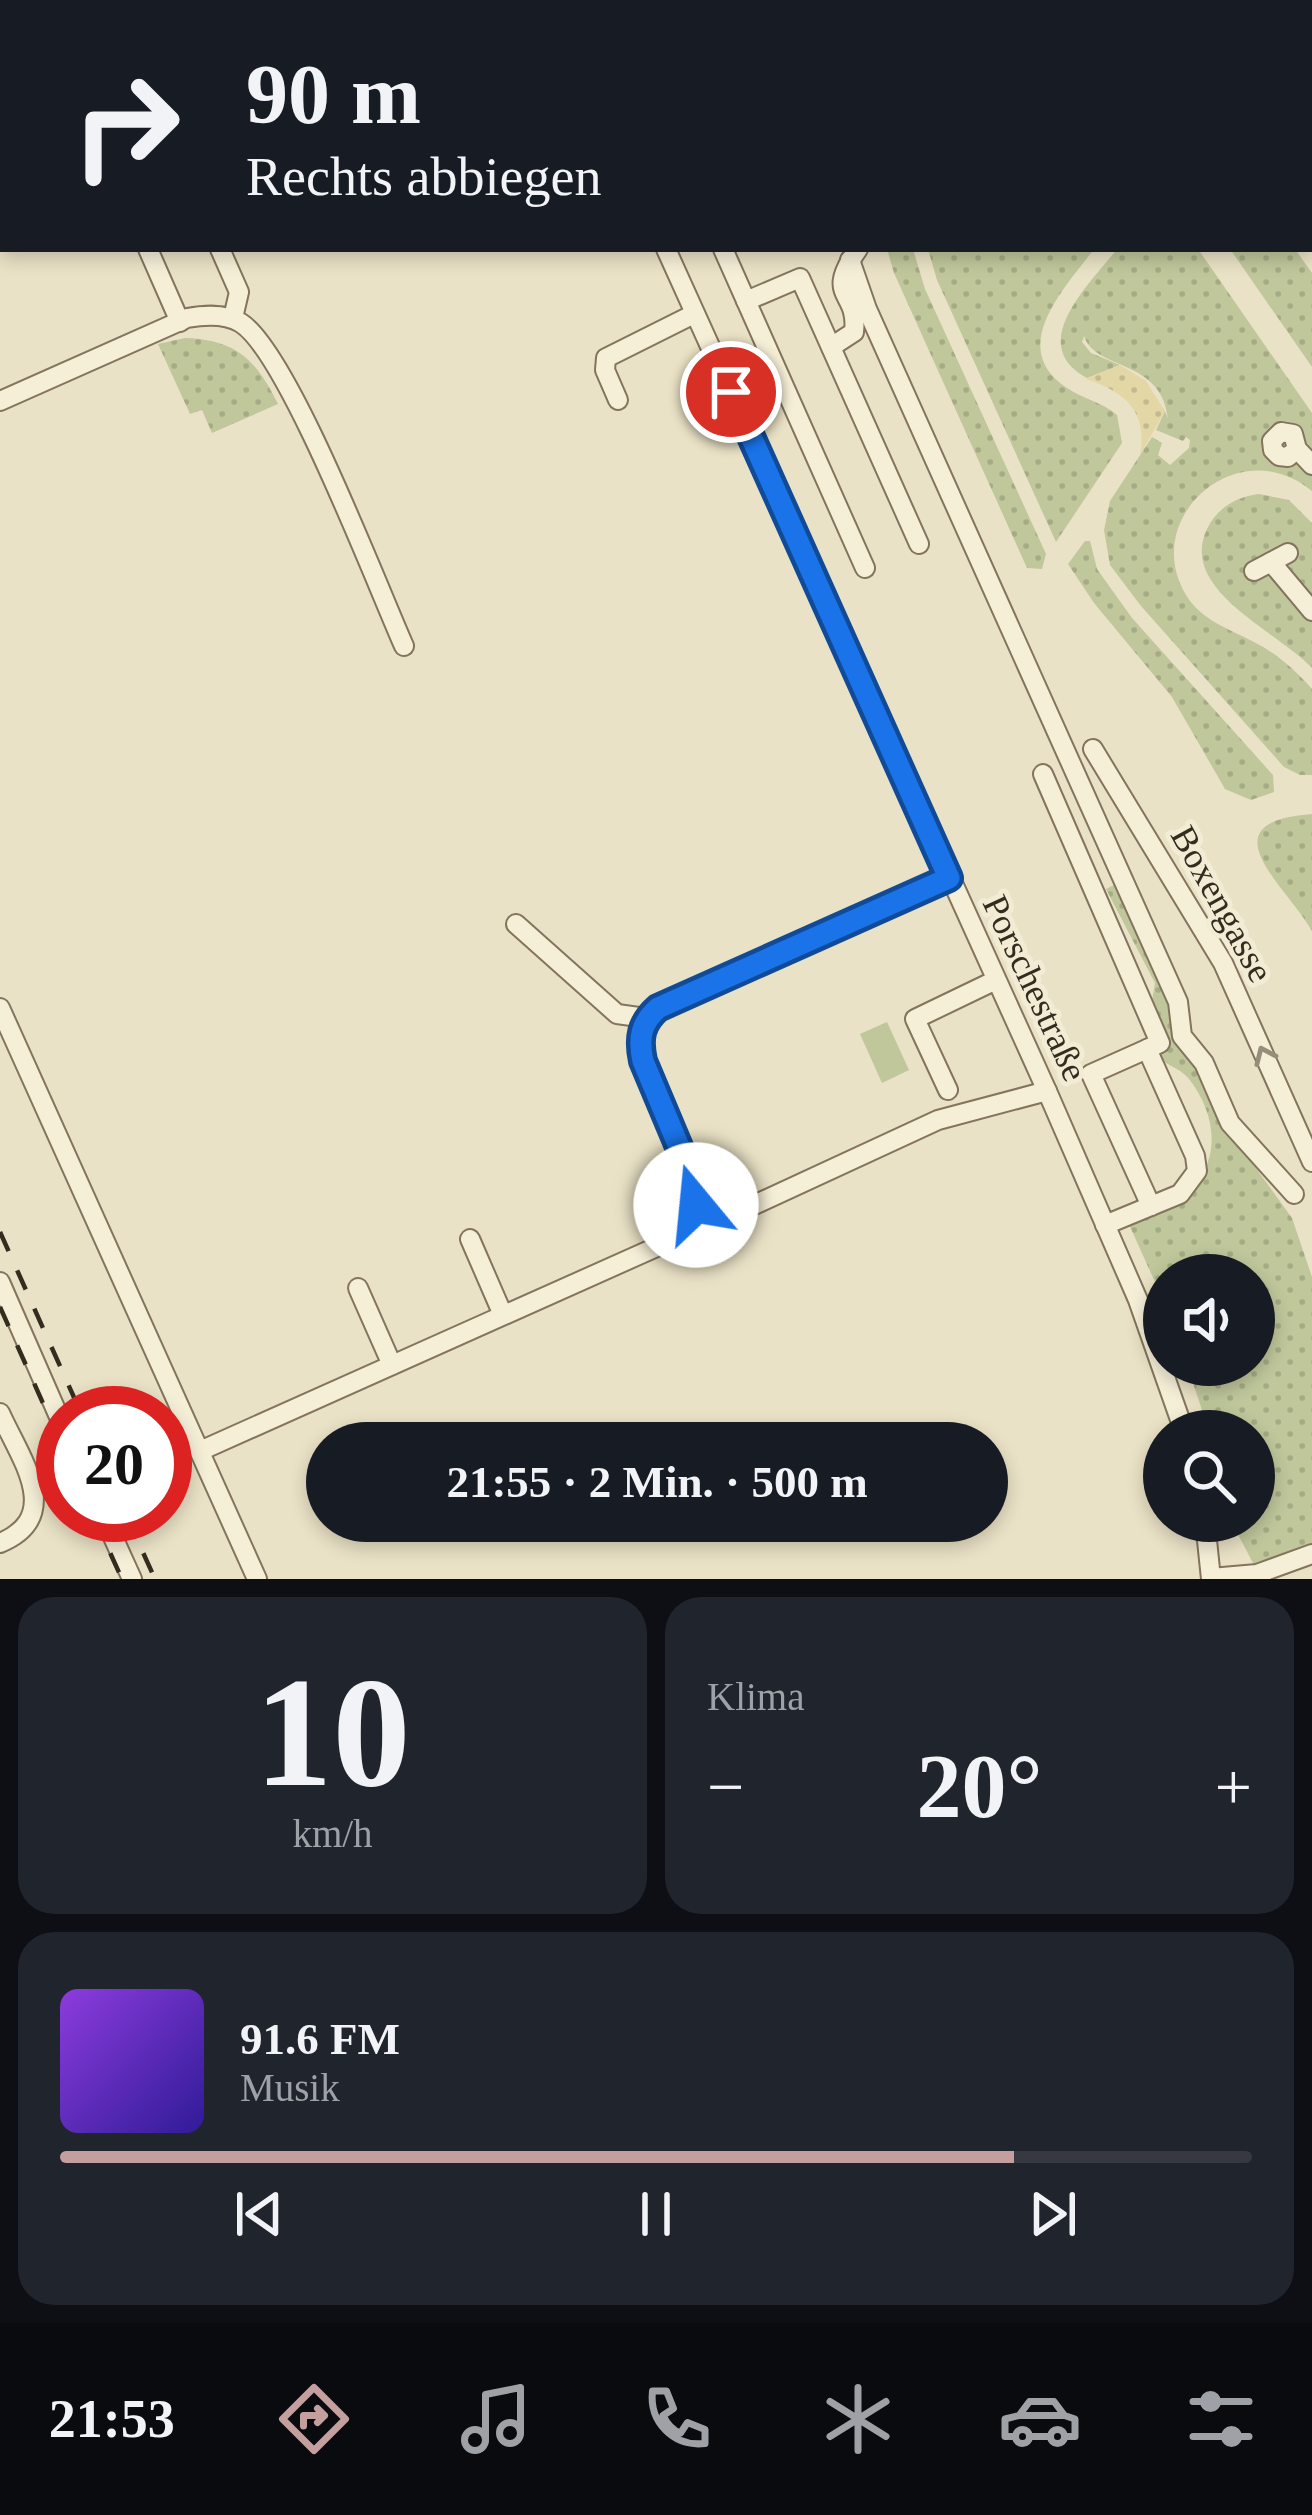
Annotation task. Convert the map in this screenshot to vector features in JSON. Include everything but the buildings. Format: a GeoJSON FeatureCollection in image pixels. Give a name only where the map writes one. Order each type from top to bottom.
{"type":"FeatureCollection","features":[{"type":"Feature","properties":{"kind":"lane"},"geometry":{"type":"LineString","coordinates":[[149,252],[180,322]]}},
{"type":"Feature","properties":{"kind":"lane"},"geometry":{"type":"LineString","coordinates":[[221,252],[238,292],[233,318]]}},
{"type":"Feature","properties":{"kind":"lane","name":"Porschestraße"},"geometry":{"type":"LineString","coordinates":[[667,252],[1047,1091],[1138,1300],[1177,1410]]}},
{"type":"Feature","properties":{"kind":"lane"},"geometry":{"type":"LineString","coordinates":[[724,252],[865,568]]}},
{"type":"Feature","properties":{"kind":"lane"},"geometry":{"type":"LineString","coordinates":[[830,347],[848,340],[854,332],[856,323],[841,284],[842,271],[854,255]]}},
{"type":"Feature","properties":{"kind":"lane"},"geometry":{"type":"LineString","coordinates":[[854,255],[867,309],[1178,1002],[1182,1036],[1204,1063],[1230,1123],[1294,1194]]}},
{"type":"Feature","properties":{"kind":"lane"},"geometry":{"type":"LineString","coordinates":[[746,301],[800,278],[919,544]]}},
{"type":"Feature","properties":{"kind":"lane"},"geometry":{"type":"LineString","coordinates":[[618,400],[604,370],[606,358],[694,314]]}},
{"type":"Feature","properties":{"kind":"lane"},"geometry":{"type":"LineString","coordinates":[[0,400],[180,322],[198,316],[233,318],[260,340],[281,372],[404,646]]}},
{"type":"Feature","properties":{"kind":"lane"},"geometry":{"type":"LineString","coordinates":[[1297,449],[1312,465]]}},
{"type":"Feature","properties":{"kind":"lane"},"geometry":{"type":"LineString","coordinates":[[1271,562],[1312,611]]}},
{"type":"Feature","properties":{"kind":"lane","name":"Boxengasse"},"geometry":{"type":"LineString","coordinates":[[1093,749],[1223,963],[1312,1162]]}},
{"type":"Feature","properties":{"kind":"lane"},"geometry":{"type":"LineString","coordinates":[[1043,774],[1160,1043],[1091,1074],[1151,1206]]}},
{"type":"Feature","properties":{"kind":"lane"},"geometry":{"type":"LineString","coordinates":[[1055,801],[1083,789]]}},
{"type":"Feature","properties":{"kind":"lane"},"geometry":{"type":"LineString","coordinates":[[200,1451],[661,1245],[696,1205],[693,1180],[643,1061],[639,1046],[646,1018],[658,1008],[949,878]]}},
{"type":"Feature","properties":{"kind":"lane"},"geometry":{"type":"LineString","coordinates":[[516,924],[617,1014],[646,1018]]}},
{"type":"Feature","properties":{"kind":"lane"},"geometry":{"type":"LineString","coordinates":[[948,1090],[915,1019],[996,980]]}},
{"type":"Feature","properties":{"kind":"lane"},"geometry":{"type":"LineString","coordinates":[[0,1008],[257,1579]]}},
{"type":"Feature","properties":{"kind":"lane"},"geometry":{"type":"LineString","coordinates":[[1105,1225],[1180,1194],[1197,1172],[1195,1156],[1148,1049]]}},
{"type":"Feature","properties":{"kind":"lane"},"geometry":{"type":"LineString","coordinates":[[682,1226],[754,1205],[938,1120],[1047,1091]]}},
{"type":"Feature","properties":{"kind":"lane"},"geometry":{"type":"LineString","coordinates":[[470,1239],[503,1315]]}},
{"type":"Feature","properties":{"kind":"lane"},"geometry":{"type":"LineString","coordinates":[[0,1282],[46,1386]]}},
{"type":"Feature","properties":{"kind":"lane"},"geometry":{"type":"LineString","coordinates":[[358,1288],[392,1365]]}},
{"type":"Feature","properties":{"kind":"lane"},"geometry":{"type":"LineString","coordinates":[[0,1413],[27,1474],[35,1507],[24,1531],[0,1544]]}},
{"type":"Feature","properties":{"kind":"lane"},"geometry":{"type":"LineString","coordinates":[[115,1542],[132,1579]]}},
{"type":"Feature","properties":{"kind":"lane"},"geometry":{"type":"LineString","coordinates":[[1207,1542],[1211,1578],[1257,1574],[1312,1555]]}},
{"type":"Feature","properties":{"kind":"green space"},"geometry":{"type":"Polygon","coordinates":[[[888,252],[914,252],[925,289],[1046,554],[1042,569],[1027,568],[888,252]]]}},
{"type":"Feature","properties":{"kind":"green space"},"geometry":{"type":"Polygon","coordinates":[[[929,252],[1092,252],[1047,317],[1041,354],[1049,372],[1067,388],[1117,415],[1122,443],[1056,542],[937,280],[929,252]]]}},
{"type":"Feature","properties":{"kind":"green space"},"geometry":{"type":"Polygon","coordinates":[[[1115,252],[1200,252],[1312,413],[1312,452],[1300,433],[1269,436],[1312,472],[1312,491],[1284,475],[1255,471],[1228,477],[1204,491],[1186,512],[1176,537],[1175,566],[1186,595],[1200,611],[1270,651],[1312,689],[1312,775],[1284,767],[1110,565],[1104,530],[1110,501],[1152,437],[1162,443],[1158,455],[1170,465],[1189,448],[1190,440],[1156,430],[1165,411],[1168,419],[1163,399],[1154,385],[1142,375],[1101,355],[1084,336],[1082,342],[1091,353],[1120,365],[1087,378],[1069,364],[1061,348],[1062,331],[1079,296],[1115,252]]]}},
{"type":"Feature","properties":{"kind":"green space"},"geometry":{"type":"Polygon","coordinates":[[[1232,252],[1297,252],[1312,273],[1312,367],[1232,252]]]}},
{"type":"Feature","properties":{"kind":"green space"},"geometry":{"type":"Polygon","coordinates":[[[185,338],[218,343],[242,355],[278,404],[212,433],[202,410],[190,414],[158,344],[185,338]]]}},
{"type":"Feature","properties":{"kind":"green space"},"geometry":{"type":"Polygon","coordinates":[[[1259,494],[1289,500],[1312,523],[1312,607],[1273,568],[1312,615],[1312,668],[1235,607],[1206,571],[1202,551],[1211,522],[1228,505],[1259,494]]]}},
{"type":"Feature","properties":{"kind":"green space"},"geometry":{"type":"Polygon","coordinates":[[[1085,541],[1090,541],[1097,569],[1132,618],[1273,775],[1274,792],[1251,800],[1225,789],[1172,697],[1068,564],[1085,541]]]}},
{"type":"Feature","properties":{"kind":"green space"},"geometry":{"type":"Polygon","coordinates":[[[1076,800],[1081,800],[1245,1153],[1292,1218],[1312,1277],[1312,1547],[1254,1565],[1242,1542],[1275,1542],[1275,1410],[1202,1410],[1194,1386],[1275,1386],[1275,1254],[1143,1255],[1127,1220],[1204,1171],[1212,1135],[1207,1111],[1189,1079],[1156,1057],[1149,1019],[1155,983],[1106,889],[1114,885],[1076,800]]]}},
{"type":"Feature","properties":{"kind":"green space"},"geometry":{"type":"Polygon","coordinates":[[[1312,814],[1312,931],[1261,858],[1257,842],[1263,829],[1280,819],[1312,814]]]}},
{"type":"Feature","properties":{"kind":"green space"},"geometry":{"type":"Polygon","coordinates":[[[887,1022],[909,1070],[882,1083],[860,1034],[887,1022]]]}},
{"type":"Feature","properties":{"kind":"sand"},"geometry":{"type":"Polygon","coordinates":[[[1120,365],[1146,381],[1165,411],[1140,455],[1140,426],[1131,405],[1086,379],[1120,365]]]}},
{"type":"Feature","properties":{"kind":"railway"},"geometry":{"type":"LineString","coordinates":[[0,1232],[69,1386]]}},
{"type":"Feature","properties":{"kind":"railway"},"geometry":{"type":"LineString","coordinates":[[0,1307],[36,1388]]}},
{"type":"Feature","properties":{"kind":"railway"},"geometry":{"type":"LineString","coordinates":[[105,1542],[122,1579]]}},
{"type":"Feature","properties":{"kind":"railway"},"geometry":{"type":"LineString","coordinates":[[138,1542],[155,1579]]}},
{"type":"Feature","properties":{"kind":"route"},"geometry":{"type":"LineString","coordinates":[[696,1205],[693,1180],[643,1061],[639,1046],[646,1018],[658,1008],[949,878],[731,392]]}}]}
